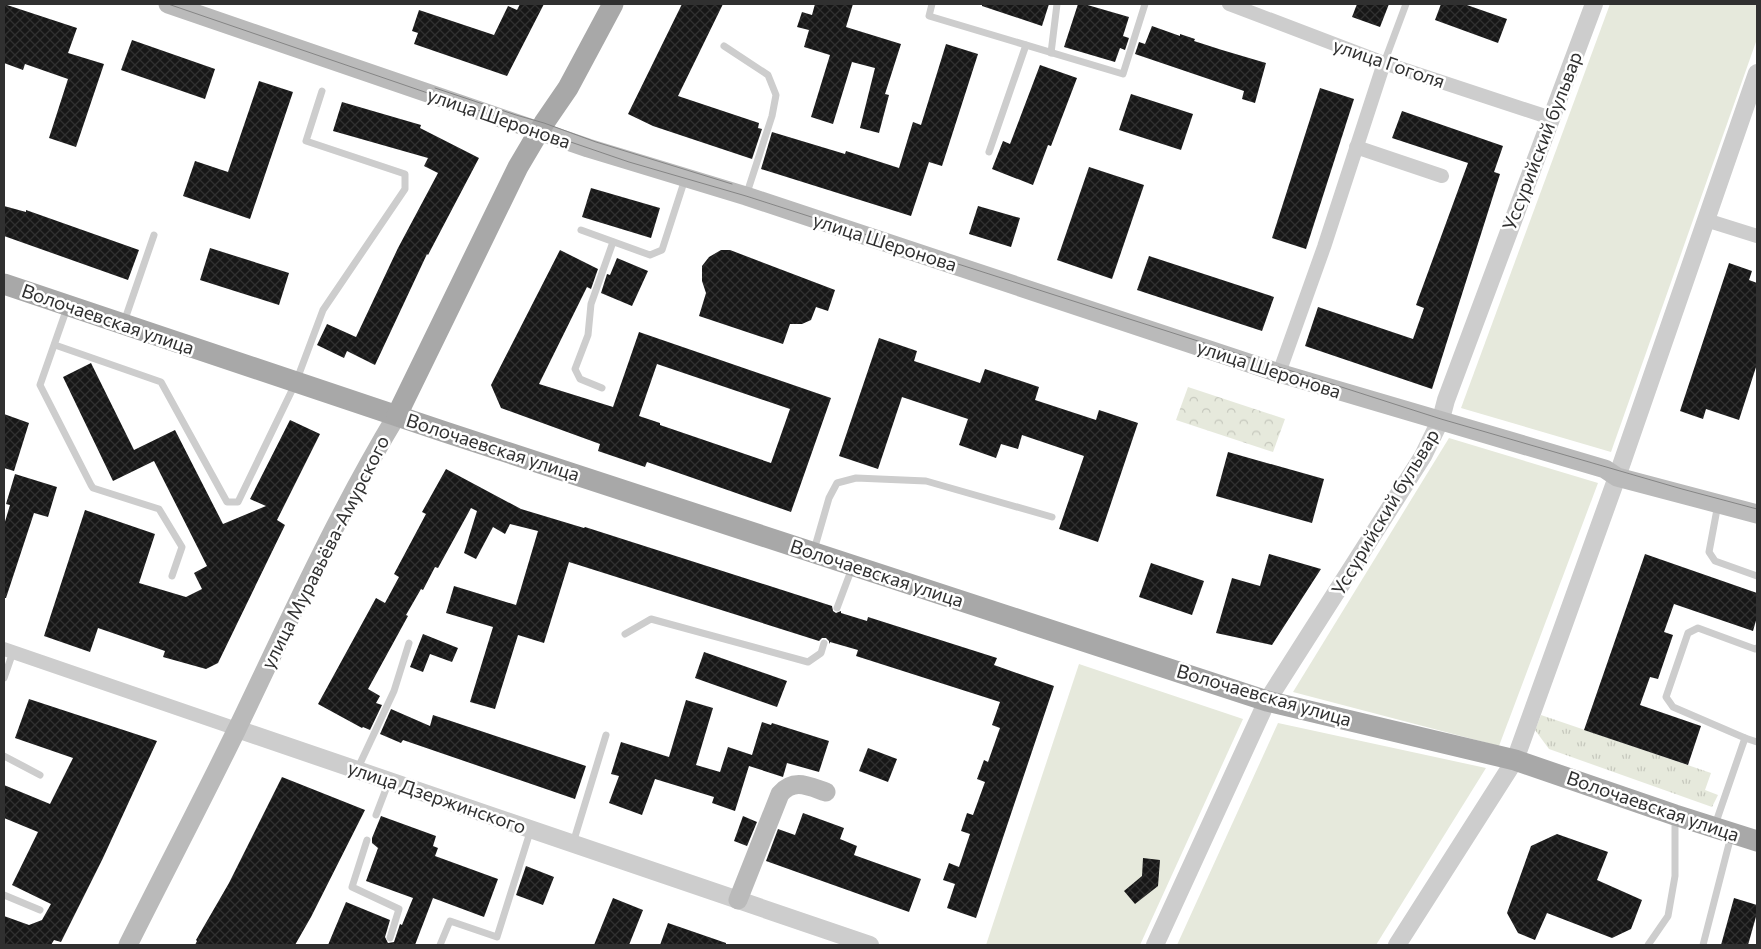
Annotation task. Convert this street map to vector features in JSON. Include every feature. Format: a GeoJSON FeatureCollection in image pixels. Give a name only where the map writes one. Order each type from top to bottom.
{"type":"FeatureCollection","features":[{"type":"Feature","properties":{"kind":"main road","name":"улица Шеронова"},"geometry":{"type":"LineString","coordinates":[[168,4],[593,150],[746,196],[1279,373],[1757,514]]}},
{"type":"Feature","properties":{"kind":"main road","name":"улица Муравьёва-Амурского"},"geometry":{"type":"LineString","coordinates":[[128,945],[237,729],[311,573],[382,439],[397,415],[518,168],[544,123],[568,88],[613,4]]}},
{"type":"Feature","properties":{"kind":"main road","name":"Волочаевская улица"},"geometry":{"type":"LineString","coordinates":[[4,284],[445,432],[1267,700],[1515,760],[1675,816],[1757,841]]}},
{"type":"Feature","properties":{"kind":"main road","name":"улица Шеронова"},"geometry":{"type":"LineString","coordinates":[[1614,472],[1642,472],[1757,503]]}},
{"type":"Feature","properties":{"kind":"main road"},"geometry":{"type":"LineString","coordinates":[[738,900],[780,794],[788,786],[796,784],[826,792]]}},
{"type":"Feature","properties":{"kind":"street","name":"улица Гоголя"},"geometry":{"type":"LineString","coordinates":[[1229,4],[1384,63],[1550,118]]}},
{"type":"Feature","properties":{"kind":"street","name":"Уссурийский бульвар"},"geometry":{"type":"LineString","coordinates":[[1155,945],[1267,700],[1423,456],[1440,420],[1550,118],[1594,4]]}},
{"type":"Feature","properties":{"kind":"street"},"geometry":{"type":"LineString","coordinates":[[1279,373],[1324,248],[1384,63]]}},
{"type":"Feature","properties":{"kind":"street"},"geometry":{"type":"LineString","coordinates":[[1397,945],[1515,760],[1614,472],[1706,220],[1757,73]]}},
{"type":"Feature","properties":{"kind":"street"},"geometry":{"type":"LineString","coordinates":[[1356,147],[1442,176]]}},
{"type":"Feature","properties":{"kind":"street"},"geometry":{"type":"LineString","coordinates":[[1706,220],[1757,236]]}},
{"type":"Feature","properties":{"kind":"street","name":"улица Дзержинского"},"geometry":{"type":"LineString","coordinates":[[8,650],[870,945]]}},
{"type":"Feature","properties":{"kind":"lane"},"geometry":{"type":"LineString","coordinates":[[932,4],[929,16],[1123,74],[1145,4]]}},
{"type":"Feature","properties":{"kind":"lane"},"geometry":{"type":"LineString","coordinates":[[1051,52],[1057,4]]}},
{"type":"Feature","properties":{"kind":"lane"},"geometry":{"type":"LineString","coordinates":[[1384,63],[1406,4]]}},
{"type":"Feature","properties":{"kind":"lane"},"geometry":{"type":"LineString","coordinates":[[989,152],[1026,45]]}},
{"type":"Feature","properties":{"kind":"lane"},"geometry":{"type":"LineString","coordinates":[[724,46],[768,75],[776,94],[772,116],[746,196]]}},
{"type":"Feature","properties":{"kind":"lane"},"geometry":{"type":"LineString","coordinates":[[56,345],[161,382],[227,502],[238,502],[296,382],[323,310],[405,189],[405,174],[306,141],[322,91]]}},
{"type":"Feature","properties":{"kind":"lane"},"geometry":{"type":"LineString","coordinates":[[581,230],[650,255],[662,250],[685,178]]}},
{"type":"Feature","properties":{"kind":"lane"},"geometry":{"type":"LineString","coordinates":[[124,324],[154,235]]}},
{"type":"Feature","properties":{"kind":"lane"},"geometry":{"type":"LineString","coordinates":[[602,388],[580,379],[575,369],[588,334],[591,304],[614,242]]}},
{"type":"Feature","properties":{"kind":"lane"},"geometry":{"type":"LineString","coordinates":[[68,306],[56,345],[40,385],[89,482],[94,488],[160,510],[182,547],[172,576]]}},
{"type":"Feature","properties":{"kind":"lane"},"geometry":{"type":"LineString","coordinates":[[814,552],[829,498],[837,484],[856,478],[926,481],[1052,517]]}},
{"type":"Feature","properties":{"kind":"lane"},"geometry":{"type":"LineString","coordinates":[[1719,504],[1709,552],[1716,561],[1757,576]]}},
{"type":"Feature","properties":{"kind":"lane"},"geometry":{"type":"LineString","coordinates":[[837,608],[853,566]]}},
{"type":"Feature","properties":{"kind":"lane"},"geometry":{"type":"LineString","coordinates":[[625,634],[650,619],[808,662],[821,653],[824,643]]}},
{"type":"Feature","properties":{"kind":"lane"},"geometry":{"type":"LineString","coordinates":[[1757,648],[1755,649],[1698,628],[1688,633],[1666,697],[1673,707],[1757,742]]}},
{"type":"Feature","properties":{"kind":"lane"},"geometry":{"type":"LineString","coordinates":[[357,770],[394,692],[409,643]]}},
{"type":"Feature","properties":{"kind":"lane"},"geometry":{"type":"LineString","coordinates":[[4,678],[8,650]]}},
{"type":"Feature","properties":{"kind":"lane"},"geometry":{"type":"LineString","coordinates":[[573,843],[606,735]]}},
{"type":"Feature","properties":{"kind":"lane"},"geometry":{"type":"LineString","coordinates":[[1703,945],[1723,830],[1745,738]]}},
{"type":"Feature","properties":{"kind":"lane"},"geometry":{"type":"LineString","coordinates":[[4,756],[40,775]]}},
{"type":"Feature","properties":{"kind":"lane"},"geometry":{"type":"LineString","coordinates":[[376,815],[389,781]]}},
{"type":"Feature","properties":{"kind":"lane"},"geometry":{"type":"LineString","coordinates":[[1648,945],[1668,916],[1675,876],[1675,816]]}},
{"type":"Feature","properties":{"kind":"lane"},"geometry":{"type":"LineString","coordinates":[[440,945],[450,921],[497,937],[531,828]]}},
{"type":"Feature","properties":{"kind":"lane"},"geometry":{"type":"LineString","coordinates":[[367,840],[352,888],[399,910],[390,938]]}},
{"type":"Feature","properties":{"kind":"lane"},"geometry":{"type":"LineString","coordinates":[[4,896],[40,910]]}},
{"type":"Feature","properties":{"kind":"green space"},"geometry":{"type":"Polygon","coordinates":[[[1610,4],[1757,4],[1757,39],[1611,452],[1461,408],[1610,4]]]}},
{"type":"Feature","properties":{"kind":"green space"},"geometry":{"type":"Polygon","coordinates":[[[1188,387],[1285,419],[1273,452],[1176,420],[1188,387]]]}},
{"type":"Feature","properties":{"kind":"green space"},"geometry":{"type":"Polygon","coordinates":[[[1449,438],[1598,483],[1499,746],[1293,692],[1449,438]]]}},
{"type":"Feature","properties":{"kind":"green space"},"geometry":{"type":"Polygon","coordinates":[[[1079,664],[1243,719],[1140,945],[986,945],[1079,664]]]}},
{"type":"Feature","properties":{"kind":"green space"},"geometry":{"type":"Polygon","coordinates":[[[1541,715],[1711,773],[1705,790],[1718,795],[1712,807],[1549,749],[1535,730],[1541,715]]]}},
{"type":"Feature","properties":{"kind":"green space"},"geometry":{"type":"Polygon","coordinates":[[[1278,723],[1486,768],[1376,945],[1177,945],[1278,723]]]}},
{"type":"Feature","properties":{"kind":"building"},"geometry":{"type":"Polygon","coordinates":[[[4,4],[77,28],[68,53],[104,64],[76,147],[49,138],[68,79],[25,64],[23,70],[4,63],[4,4]]]}},
{"type":"Feature","properties":{"kind":"building"},"geometry":{"type":"Polygon","coordinates":[[[520,4],[544,4],[507,76],[414,44],[418,33],[412,31],[419,10],[494,35],[508,6],[517,10],[520,4]]]}},
{"type":"Feature","properties":{"kind":"building"},"geometry":{"type":"Polygon","coordinates":[[[682,4],[723,4],[678,96],[759,123],[758,128],[762,129],[752,159],[653,126],[628,114],[682,4]]]}},
{"type":"Feature","properties":{"kind":"building"},"geometry":{"type":"Polygon","coordinates":[[[815,4],[853,4],[846,27],[901,44],[885,94],[889,95],[879,133],[860,128],[875,68],[852,62],[833,124],[811,117],[830,55],[804,47],[809,30],[797,27],[802,12],[812,15],[815,4]]]}},
{"type":"Feature","properties":{"kind":"building"},"geometry":{"type":"Polygon","coordinates":[[[982,4],[1049,4],[1042,26],[982,6],[982,4]]]}},
{"type":"Feature","properties":{"kind":"building"},"geometry":{"type":"Polygon","coordinates":[[[1078,4],[1129,17],[1123,36],[1129,38],[1125,50],[1120,48],[1115,62],[1064,47],[1078,4]]]}},
{"type":"Feature","properties":{"kind":"building"},"geometry":{"type":"Polygon","coordinates":[[[1357,4],[1389,4],[1380,27],[1352,17],[1357,4]]]}},
{"type":"Feature","properties":{"kind":"building"},"geometry":{"type":"Polygon","coordinates":[[[1441,4],[1464,4],[1507,19],[1498,43],[1435,20],[1441,4]]]}},
{"type":"Feature","properties":{"kind":"building"},"geometry":{"type":"Polygon","coordinates":[[[1152,26],[1266,63],[1255,103],[1242,99],[1244,91],[1135,54],[1139,42],[1145,44],[1152,26]]]}},
{"type":"Feature","properties":{"kind":"building"},"geometry":{"type":"Polygon","coordinates":[[[132,40],[215,69],[205,99],[121,70],[132,40]]]}},
{"type":"Feature","properties":{"kind":"building"},"geometry":{"type":"Polygon","coordinates":[[[946,44],[978,54],[942,166],[929,162],[911,216],[761,169],[772,132],[845,154],[846,151],[899,168],[913,122],[921,125],[946,44]]]}},
{"type":"Feature","properties":{"kind":"building"},"geometry":{"type":"Polygon","coordinates":[[[1040,65],[1077,78],[1051,146],[1048,145],[1033,185],[992,169],[1003,141],[1010,144],[1040,65]]]}},
{"type":"Feature","properties":{"kind":"building"},"geometry":{"type":"Polygon","coordinates":[[[259,81],[293,92],[250,219],[183,196],[195,161],[228,172],[259,81]]]}},
{"type":"Feature","properties":{"kind":"building"},"geometry":{"type":"Polygon","coordinates":[[[1320,88],[1354,99],[1306,249],[1272,238],[1320,88]]]}},
{"type":"Feature","properties":{"kind":"building"},"geometry":{"type":"Polygon","coordinates":[[[1131,94],[1193,114],[1181,150],[1119,130],[1131,94]]]}},
{"type":"Feature","properties":{"kind":"building"},"geometry":{"type":"Polygon","coordinates":[[[342,102],[421,125],[420,128],[479,158],[427,254],[375,365],[347,351],[344,358],[317,345],[327,324],[356,337],[398,248],[438,173],[424,166],[428,158],[333,131],[342,102]]]}},
{"type":"Feature","properties":{"kind":"building"},"geometry":{"type":"Polygon","coordinates":[[[1402,111],[1503,146],[1494,172],[1500,174],[1432,389],[1305,346],[1318,307],[1413,339],[1424,308],[1416,305],[1468,163],[1392,138],[1402,111]]]}},
{"type":"Feature","properties":{"kind":"building"},"geometry":{"type":"Polygon","coordinates":[[[1089,167],[1144,185],[1112,279],[1057,260],[1089,167]]]}},
{"type":"Feature","properties":{"kind":"building"},"geometry":{"type":"Polygon","coordinates":[[[591,188],[660,208],[651,238],[582,217],[591,188]]]}},
{"type":"Feature","properties":{"kind":"building"},"geometry":{"type":"Polygon","coordinates":[[[4,206],[26,212],[26,210],[139,250],[128,280],[4,236],[4,206]]]}},
{"type":"Feature","properties":{"kind":"building"},"geometry":{"type":"Polygon","coordinates":[[[978,206],[1020,218],[1011,247],[969,234],[978,206]]]}},
{"type":"Feature","properties":{"kind":"building"},"geometry":{"type":"Polygon","coordinates":[[[210,248],[289,273],[279,305],[200,280],[210,248]]]}},
{"type":"Feature","properties":{"kind":"building"},"geometry":{"type":"Polygon","coordinates":[[[560,250],[598,269],[591,289],[587,287],[539,384],[613,407],[639,332],[831,398],[791,512],[647,462],[645,467],[598,451],[600,444],[501,408],[491,385],[560,250]],[[657,364],[639,416],[771,463],[790,409],[657,364]]]}},
{"type":"Feature","properties":{"kind":"building"},"geometry":{"type":"Polygon","coordinates":[[[721,250],[730,250],[835,290],[828,311],[816,307],[811,320],[802,324],[790,324],[783,344],[699,316],[706,293],[702,281],[702,266],[709,257],[721,250]]]}},
{"type":"Feature","properties":{"kind":"building"},"geometry":{"type":"Polygon","coordinates":[[[1149,256],[1274,297],[1262,331],[1137,290],[1149,256]]]}},
{"type":"Feature","properties":{"kind":"building"},"geometry":{"type":"Polygon","coordinates":[[[617,258],[648,271],[632,306],[601,293],[607,274],[610,275],[617,258]]]}},
{"type":"Feature","properties":{"kind":"building"},"geometry":{"type":"Polygon","coordinates":[[[1729,263],[1752,271],[1749,280],[1757,283],[1757,364],[1739,420],[1706,409],[1703,419],[1680,411],[1729,263]]]}},
{"type":"Feature","properties":{"kind":"building"},"geometry":{"type":"Polygon","coordinates":[[[879,338],[917,351],[914,361],[980,383],[985,369],[1039,387],[1035,400],[1096,420],[1099,410],[1138,423],[1098,542],[1059,529],[1084,456],[1022,435],[1018,449],[1001,444],[996,458],[959,445],[968,419],[902,397],[878,469],[839,456],[879,338]]]}},
{"type":"Feature","properties":{"kind":"building"},"geometry":{"type":"Polygon","coordinates":[[[91,363],[134,450],[175,430],[223,524],[266,506],[250,499],[290,420],[320,434],[277,520],[285,525],[218,663],[206,669],[163,657],[165,651],[98,628],[90,652],[44,636],[85,510],[155,534],[139,583],[186,597],[202,589],[194,573],[207,566],[154,461],[113,481],[63,377],[91,363]]]}},
{"type":"Feature","properties":{"kind":"building"},"geometry":{"type":"Polygon","coordinates":[[[4,414],[29,423],[14,471],[4,468],[4,414]]]}},
{"type":"Feature","properties":{"kind":"building"},"geometry":{"type":"Polygon","coordinates":[[[1228,452],[1324,479],[1312,523],[1216,496],[1228,452]]]}},
{"type":"Feature","properties":{"kind":"building"},"geometry":{"type":"Polygon","coordinates":[[[446,469],[521,509],[585,527],[832,606],[833,611],[836,613],[841,611],[841,613],[867,621],[868,617],[997,658],[994,665],[1054,686],[976,918],[947,908],[955,884],[943,880],[949,863],[959,867],[970,834],[961,831],[967,813],[973,815],[985,782],[977,779],[984,760],[988,762],[1000,728],[992,725],[1000,702],[856,656],[858,650],[830,642],[829,644],[826,638],[822,638],[819,641],[569,562],[544,643],[518,635],[495,709],[470,702],[493,627],[446,613],[454,586],[516,605],[538,531],[510,524],[505,534],[493,527],[476,559],[464,553],[477,511],[471,508],[438,568],[435,567],[423,590],[421,589],[406,615],[408,616],[368,689],[380,696],[376,703],[382,705],[370,730],[362,728],[318,704],[376,598],[385,603],[399,577],[394,574],[426,514],[422,512],[446,469]]]}},
{"type":"Feature","properties":{"kind":"building"},"geometry":{"type":"Polygon","coordinates":[[[15,474],[57,487],[48,517],[34,513],[6,598],[4,598],[4,525],[10,505],[6,504],[15,474]]]}},
{"type":"Feature","properties":{"kind":"building"},"geometry":{"type":"Polygon","coordinates":[[[1269,554],[1321,569],[1272,645],[1216,633],[1232,578],[1260,586],[1269,554]]]}},
{"type":"Feature","properties":{"kind":"building"},"geometry":{"type":"Polygon","coordinates":[[[1645,554],[1757,593],[1757,617],[1753,631],[1674,604],[1664,632],[1673,635],[1658,679],[1650,677],[1640,705],[1701,726],[1688,765],[1584,730],[1645,554]]]}},
{"type":"Feature","properties":{"kind":"building"},"geometry":{"type":"Polygon","coordinates":[[[1151,563],[1204,581],[1192,615],[1139,597],[1151,563]]]}},
{"type":"Feature","properties":{"kind":"building"},"geometry":{"type":"Polygon","coordinates":[[[423,634],[458,648],[452,662],[430,654],[423,672],[410,667],[423,634]]]}},
{"type":"Feature","properties":{"kind":"building"},"geometry":{"type":"Polygon","coordinates":[[[704,652],[787,681],[777,707],[695,678],[704,652]]]}},
{"type":"Feature","properties":{"kind":"building"},"geometry":{"type":"Polygon","coordinates":[[[29,699],[157,741],[103,858],[61,942],[54,940],[51,945],[4,945],[4,916],[29,925],[42,920],[51,904],[12,885],[38,832],[4,818],[4,785],[50,804],[73,758],[15,738],[29,699]]]}},
{"type":"Feature","properties":{"kind":"building"},"geometry":{"type":"Polygon","coordinates":[[[686,700],[713,708],[696,765],[720,772],[728,747],[752,755],[762,722],[771,725],[772,723],[829,741],[819,772],[787,763],[783,777],[749,766],[735,811],[712,803],[714,797],[655,779],[642,815],[609,803],[619,776],[611,774],[621,742],[669,757],[686,700]]]}},
{"type":"Feature","properties":{"kind":"building"},"geometry":{"type":"Polygon","coordinates":[[[391,709],[430,726],[433,715],[586,766],[575,799],[403,740],[401,743],[380,734],[391,709]]]}},
{"type":"Feature","properties":{"kind":"building"},"geometry":{"type":"Polygon","coordinates":[[[868,748],[897,759],[888,782],[859,771],[868,748]]]}},
{"type":"Feature","properties":{"kind":"building"},"geometry":{"type":"Polygon","coordinates":[[[282,777],[365,810],[311,917],[295,945],[195,945],[196,940],[229,883],[282,777]]]}},
{"type":"Feature","properties":{"kind":"building"},"geometry":{"type":"Polygon","coordinates":[[[803,813],[844,828],[840,839],[857,846],[854,855],[921,879],[909,912],[766,861],[778,829],[795,835],[803,813]]]}},
{"type":"Feature","properties":{"kind":"building"},"geometry":{"type":"Polygon","coordinates":[[[381,816],[436,836],[433,846],[438,848],[435,856],[498,879],[484,917],[433,898],[415,945],[328,945],[346,902],[390,920],[385,937],[388,943],[394,942],[400,924],[402,925],[413,898],[366,881],[378,848],[372,843],[372,838],[381,816]]]}},
{"type":"Feature","properties":{"kind":"building"},"geometry":{"type":"Polygon","coordinates":[[[743,816],[757,822],[747,846],[734,841],[743,816]]]}},
{"type":"Feature","properties":{"kind":"building"},"geometry":{"type":"Polygon","coordinates":[[[1557,834],[1608,852],[1597,880],[1642,900],[1631,929],[1612,938],[1547,913],[1535,940],[1518,933],[1507,913],[1531,846],[1557,834]]]}},
{"type":"Feature","properties":{"kind":"building"},"geometry":{"type":"Polygon","coordinates":[[[1143,858],[1160,860],[1158,886],[1135,904],[1124,891],[1142,876],[1143,858]]]}},
{"type":"Feature","properties":{"kind":"building"},"geometry":{"type":"Polygon","coordinates":[[[526,866],[554,877],[543,905],[516,895],[526,866]]]}},
{"type":"Feature","properties":{"kind":"building"},"geometry":{"type":"Polygon","coordinates":[[[613,898],[643,910],[629,945],[594,945],[613,898]]]}},
{"type":"Feature","properties":{"kind":"building"},"geometry":{"type":"Polygon","coordinates":[[[1734,898],[1757,905],[1757,913],[1748,945],[1721,945],[1734,898]]]}},
{"type":"Feature","properties":{"kind":"building"},"geometry":{"type":"Polygon","coordinates":[[[668,923],[726,943],[726,945],[660,945],[668,923]]]}},
{"type":"Feature","properties":{"kind":"tram line"},"geometry":{"type":"LineString","coordinates":[[168,4],[629,162],[746,196],[1441,419],[1757,509]]}},
{"type":"Feature","properties":{"kind":"tram line"},"geometry":{"type":"LineString","coordinates":[[435,88],[596,142],[732,184]]}}]}
